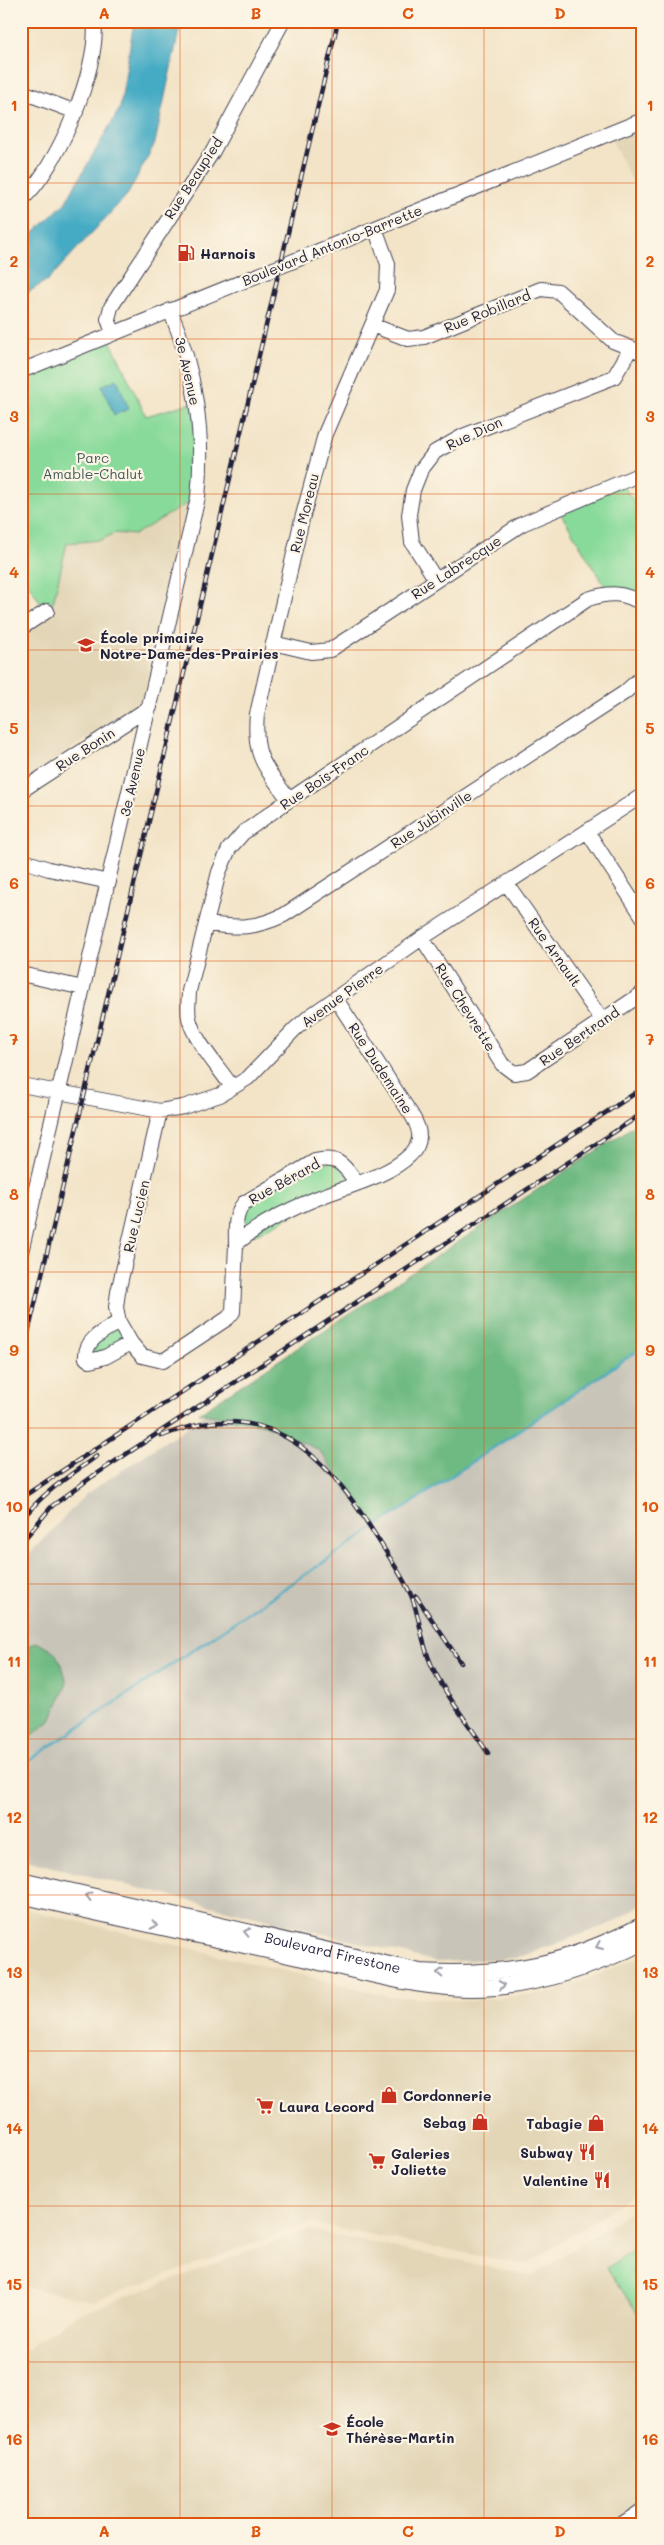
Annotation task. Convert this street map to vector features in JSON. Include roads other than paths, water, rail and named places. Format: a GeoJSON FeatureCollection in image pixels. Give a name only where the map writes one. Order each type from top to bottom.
{"type":"FeatureCollection","features":[{"type":"Feature","properties":{"kind":"main road","name":"Boulevard Firestone"},"geometry":{"type":"LineString","coordinates":[[21,1880],[420,1972],[464,1974],[504,1972],[556,1961],[597,1948],[643,1925]]}},
{"type":"Feature","properties":{"kind":"main road","name":"Boulevard Firestone"},"geometry":{"type":"LineString","coordinates":[[21,1895],[422,1986],[495,1987],[529,1981],[562,1974],[610,1958],[643,1942]]}},
{"type":"Feature","properties":{"kind":"street"},"geometry":{"type":"LineString","coordinates":[[21,200],[33,191],[48,170],[76,112],[96,36],[94,21]]}},
{"type":"Feature","properties":{"kind":"street","name":"Rue Beaupied"},"geometry":{"type":"LineString","coordinates":[[113,333],[108,320],[111,307],[212,151],[283,21]]}},
{"type":"Feature","properties":{"kind":"street"},"geometry":{"type":"LineString","coordinates":[[21,94],[28,94],[76,112]]}},
{"type":"Feature","properties":{"kind":"street","name":"Boulevard Antonio-Barrette"},"geometry":{"type":"LineString","coordinates":[[21,371],[643,120]]}},
{"type":"Feature","properties":{"kind":"street","name":"Rue Moreau"},"geometry":{"type":"LineString","coordinates":[[289,800],[262,762],[255,740],[257,714],[325,434],[387,290],[388,264],[375,228]]}},
{"type":"Feature","properties":{"kind":"street","name":"Rue Robillard"},"geometry":{"type":"LineString","coordinates":[[372,325],[408,339],[424,337],[542,289],[558,291],[613,341],[637,351]]}},
{"type":"Feature","properties":{"kind":"street","name":"3e Avenue"},"geometry":{"type":"LineString","coordinates":[[21,1252],[150,707],[199,484],[197,402],[180,333],[170,310]]}},
{"type":"Feature","properties":{"kind":"street","name":"Rue Dion"},"geometry":{"type":"LineString","coordinates":[[436,580],[412,542],[408,515],[413,490],[421,470],[435,452],[463,436],[614,377],[637,351]]}},
{"type":"Feature","properties":{"kind":"street","name":"Rue Labrecque"},"geometry":{"type":"LineString","coordinates":[[273,643],[311,652],[330,650],[522,524],[643,473]]}},
{"type":"Feature","properties":{"kind":"street","name":"Rue Bois-Franc"},"geometry":{"type":"LineString","coordinates":[[232,1087],[194,1031],[189,1018],[190,991],[219,872],[229,849],[244,833],[289,800],[588,599],[609,592],[633,598],[643,604]]}},
{"type":"Feature","properties":{"kind":"street"},"geometry":{"type":"LineString","coordinates":[[21,628],[47,611]]}},
{"type":"Feature","properties":{"kind":"street","name":"Rue Jubinville"},"geometry":{"type":"LineString","coordinates":[[206,924],[240,928],[253,927],[284,915],[624,693],[643,676]]}},
{"type":"Feature","properties":{"kind":"street","name":"Rue Bonin"},"geometry":{"type":"LineString","coordinates":[[21,791],[150,707]]}},
{"type":"Feature","properties":{"kind":"street","name":"Avenue Pierre"},"geometry":{"type":"LineString","coordinates":[[21,1085],[160,1111],[206,1101],[232,1087],[261,1067],[295,1029],[422,938],[643,795]]}},
{"type":"Feature","properties":{"kind":"street"},"geometry":{"type":"LineString","coordinates":[[587,831],[643,917]]}},
{"type":"Feature","properties":{"kind":"street"},"geometry":{"type":"LineString","coordinates":[[21,860],[49,869],[109,882]]}},
{"type":"Feature","properties":{"kind":"street","name":"Rue Arnault"},"geometry":{"type":"LineString","coordinates":[[507,884],[602,1020]]}},
{"type":"Feature","properties":{"kind":"street","name":"Rue Chevrette"},"geometry":{"type":"LineString","coordinates":[[422,938],[502,1064],[514,1073]]}},
{"type":"Feature","properties":{"kind":"street"},"geometry":{"type":"LineString","coordinates":[[21,974],[83,988]]}},
{"type":"Feature","properties":{"kind":"street","name":"Rue Bertrand"},"geometry":{"type":"LineString","coordinates":[[514,1073],[527,1071],[643,993]]}},
{"type":"Feature","properties":{"kind":"street","name":"Rue Dudemaine"},"geometry":{"type":"LineString","coordinates":[[336,999],[412,1114],[419,1127],[420,1140]]}},
{"type":"Feature","properties":{"kind":"street","name":"Rue Lucien"},"geometry":{"type":"LineString","coordinates":[[131,1342],[119,1322],[116,1307],[160,1111]]}},
{"type":"Feature","properties":{"kind":"street","name":"Rue Bérard"},"geometry":{"type":"LineString","coordinates":[[236,1244],[249,1233],[288,1211],[379,1175],[411,1155],[420,1140]]}},
{"type":"Feature","properties":{"kind":"street","name":"Rue Bérard"},"geometry":{"type":"LineString","coordinates":[[131,1342],[142,1356],[163,1361],[228,1318],[235,1305],[236,1219],[238,1210],[244,1204],[315,1161],[326,1158],[334,1159],[342,1164],[357,1183]]}},
{"type":"Feature","properties":{"kind":"street"},"geometry":{"type":"LineString","coordinates":[[119,1322],[88,1344],[85,1350],[86,1358],[90,1362],[97,1361],[131,1342]]}},
{"type":"Feature","properties":{"kind":"street"},"geometry":{"type":"LineString","coordinates":[[622,2524],[643,2510]]}},
{"type":"Feature","properties":{"kind":"water"},"geometry":{"type":"Polygon","coordinates":[[[134,21],[181,21],[155,143],[128,194],[49,279],[21,297],[21,245],[65,203],[120,108],[134,21]]]}},
{"type":"Feature","properties":{"kind":"water"},"geometry":{"type":"Polygon","coordinates":[[[117,379],[129,409],[114,415],[102,386],[117,379]]]}},
{"type":"Feature","properties":{"kind":"waterway"},"geometry":{"type":"LineString","coordinates":[[21,1766],[643,1347]]}},
{"type":"Feature","properties":{"kind":"railway"},"geometry":{"type":"LineString","coordinates":[[21,1363],[338,21]]}},
{"type":"Feature","properties":{"kind":"railway"},"geometry":{"type":"LineString","coordinates":[[21,1498],[643,1088]]}},
{"type":"Feature","properties":{"kind":"railway"},"geometry":{"type":"LineString","coordinates":[[21,1543],[52,1506],[93,1476],[643,1113]]}},
{"type":"Feature","properties":{"kind":"railway"},"geometry":{"type":"LineString","coordinates":[[162,1436],[199,1425],[231,1422],[261,1427],[288,1438],[312,1455],[334,1477],[374,1533],[398,1571],[411,1595],[431,1664],[450,1698],[488,1753]]}},
{"type":"Feature","properties":{"kind":"railway"},"geometry":{"type":"LineString","coordinates":[[21,1521],[47,1494],[97,1456]]}},
{"type":"Feature","properties":{"kind":"railway"},"geometry":{"type":"LineString","coordinates":[[416,1596],[461,1663]]}},
{"type":"Feature","properties":{"kind":"place","name":"Harnois"},"geometry":{"type":"Point","coordinates":[186,253]}},
{"type":"Feature","properties":{"kind":"place","name":"École primaire Notre-Dame-des-Prairies"},"geometry":{"type":"Point","coordinates":[86,645]}},
{"type":"Feature","properties":{"kind":"place","name":"Cordonnerie"},"geometry":{"type":"Point","coordinates":[389,2095]}},
{"type":"Feature","properties":{"kind":"place","name":"Laura Lecord"},"geometry":{"type":"Point","coordinates":[265,2106]}},
{"type":"Feature","properties":{"kind":"place","name":"Sebag"},"geometry":{"type":"Point","coordinates":[480,2122]}},
{"type":"Feature","properties":{"kind":"place","name":"Tabagie"},"geometry":{"type":"Point","coordinates":[596,2123]}},
{"type":"Feature","properties":{"kind":"place","name":"Subway"},"geometry":{"type":"Point","coordinates":[587,2152]}},
{"type":"Feature","properties":{"kind":"place","name":"Galeries Joliette"},"geometry":{"type":"Point","coordinates":[377,2161]}},
{"type":"Feature","properties":{"kind":"place","name":"Valentine"},"geometry":{"type":"Point","coordinates":[602,2180]}},
{"type":"Feature","properties":{"kind":"place","name":"École Thérèse-Martin"},"geometry":{"type":"Point","coordinates":[332,2429]}},
{"type":"Feature","properties":{"kind":"park label","name":"Parc Amable-Chalut"},"geometry":{"type":"Point","coordinates":[93,466]}}]}
